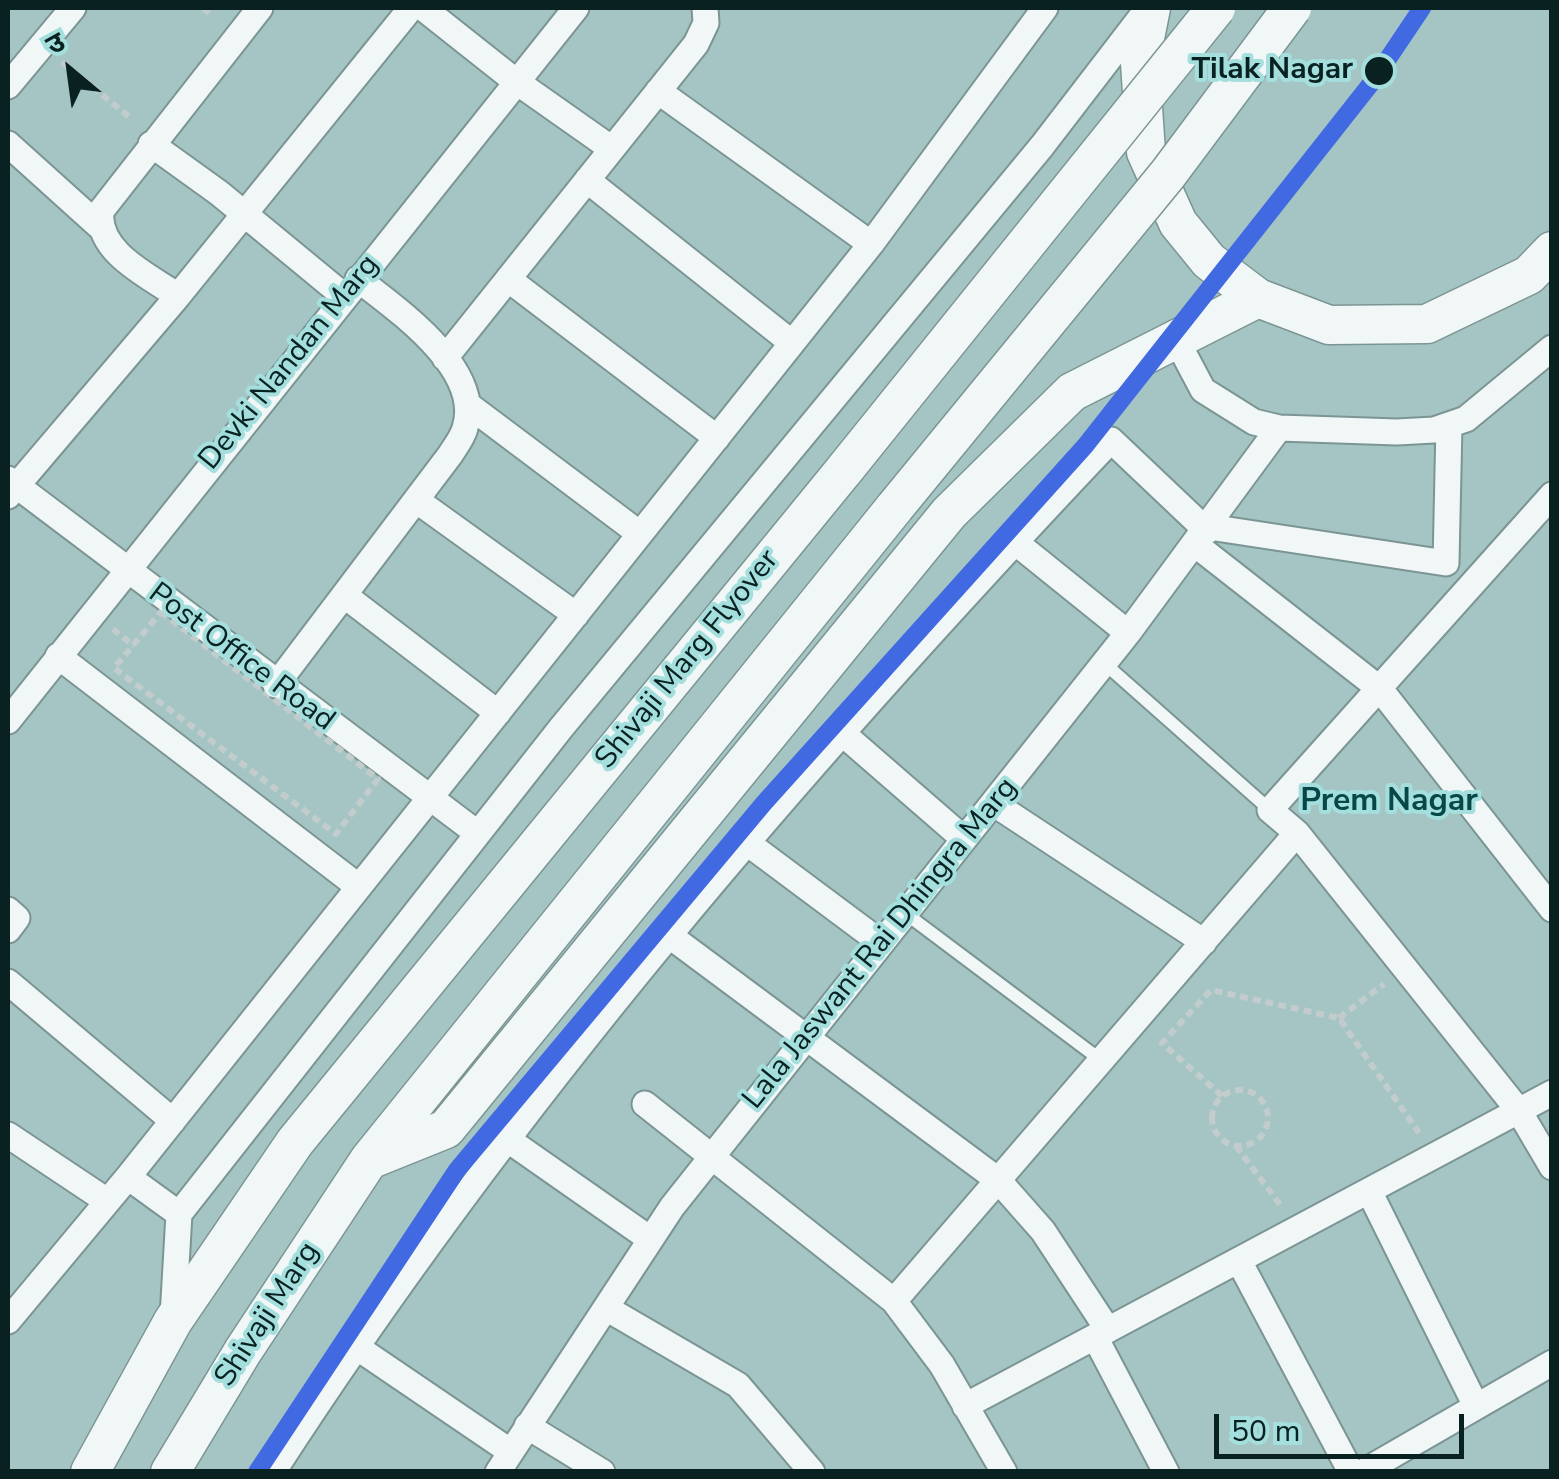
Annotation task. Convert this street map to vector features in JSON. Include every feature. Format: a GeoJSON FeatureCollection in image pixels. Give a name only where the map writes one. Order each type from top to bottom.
{"type":"FeatureCollection","features":[{"type":"Feature","properties":{"kind":"main road"},"geometry":{"type":"LineString","coordinates":[[1150,8],[1140,63],[1146,152],[1178,222],[1209,260],[1258,298],[1329,325],[1428,324],[1544,274]]}},
{"type":"Feature","properties":{"kind":"main road","name":"Shivaji Marg Flyover"},"geometry":{"type":"LineString","coordinates":[[173,1322],[295,1142],[1090,168],[1216,8]]}},
{"type":"Feature","properties":{"kind":"main road"},"geometry":{"type":"LineString","coordinates":[[369,1160],[1168,174],[1292,8]]}},
{"type":"Feature","properties":{"kind":"main road"},"geometry":{"type":"LineString","coordinates":[[369,1160],[446,1129],[948,513],[1072,392],[1258,298]]}},
{"type":"Feature","properties":{"kind":"main road","name":"Shivaji Marg"},"geometry":{"type":"LineString","coordinates":[[170,1472],[369,1160]]}},
{"type":"Feature","properties":{"kind":"main road"},"geometry":{"type":"LineString","coordinates":[[90,1472],[173,1322]]}},
{"type":"Feature","properties":{"kind":"street"},"geometry":{"type":"LineString","coordinates":[[8,86],[72,8]]}},
{"type":"Feature","properties":{"kind":"street"},"geometry":{"type":"LineString","coordinates":[[99,226],[110,196],[260,8]]}},
{"type":"Feature","properties":{"kind":"street"},"geometry":{"type":"LineString","coordinates":[[10,487],[178,296],[410,8]]}},
{"type":"Feature","properties":{"kind":"street"},"geometry":{"type":"LineString","coordinates":[[423,8],[514,80],[612,148]]}},
{"type":"Feature","properties":{"kind":"street","name":"Devki Nandan Marg"},"geometry":{"type":"LineString","coordinates":[[8,721],[514,80],[576,8]]}},
{"type":"Feature","properties":{"kind":"street"},"geometry":{"type":"LineString","coordinates":[[444,358],[696,44],[706,23],[704,8]]}},
{"type":"Feature","properties":{"kind":"street"},"geometry":{"type":"LineString","coordinates":[[8,1321],[108,1202],[871,244],[1045,8]]}},
{"type":"Feature","properties":{"kind":"street"},"geometry":{"type":"LineString","coordinates":[[173,1322],[179,1214],[477,833],[1042,146],[1150,8]]}},
{"type":"Feature","properties":{"kind":"street"},"geometry":{"type":"LineString","coordinates":[[658,92],[871,244]]}},
{"type":"Feature","properties":{"kind":"street"},"geometry":{"type":"LineString","coordinates":[[8,144],[99,226],[111,247],[178,296]]}},
{"type":"Feature","properties":{"kind":"street"},"geometry":{"type":"LineString","coordinates":[[150,144],[351,287],[426,334],[460,380],[467,404],[466,427],[416,500],[276,685]]}},
{"type":"Feature","properties":{"kind":"street"},"geometry":{"type":"LineString","coordinates":[[587,180],[792,343]]}},
{"type":"Feature","properties":{"kind":"street"},"geometry":{"type":"LineString","coordinates":[[508,278],[717,438]]}},
{"type":"Feature","properties":{"kind":"street"},"geometry":{"type":"LineString","coordinates":[[1176,339],[1203,390],[1254,422],[1279,428],[1397,432],[1466,419],[1552,348]]}},
{"type":"Feature","properties":{"kind":"street"},"geometry":{"type":"LineString","coordinates":[[467,404],[640,534]]}},
{"type":"Feature","properties":{"kind":"street"},"geometry":{"type":"LineString","coordinates":[[1204,535],[1446,563],[1448,425]]}},
{"type":"Feature","properties":{"kind":"street","name":"Lala Jaswant Rai Dhingra Marg"},"geometry":{"type":"LineString","coordinates":[[505,1462],[650,1239],[710,1158],[1128,634],[1279,428]]}},
{"type":"Feature","properties":{"kind":"street"},"geometry":{"type":"LineString","coordinates":[[273,1472],[355,1346],[508,1138],[746,842],[1111,440],[1204,535],[1380,689],[1552,909]]}},
{"type":"Feature","properties":{"kind":"street","name":"Post Office Road"},"geometry":{"type":"LineString","coordinates":[[10,487],[477,833]]}},
{"type":"Feature","properties":{"kind":"street"},"geometry":{"type":"LineString","coordinates":[[1552,495],[1270,810],[1297,833],[1519,1111],[1552,1167]]}},
{"type":"Feature","properties":{"kind":"street"},"geometry":{"type":"LineString","coordinates":[[416,500],[576,616]]}},
{"type":"Feature","properties":{"kind":"street"},"geometry":{"type":"LineString","coordinates":[[1015,542],[1128,634]]}},
{"type":"Feature","properties":{"kind":"street"},"geometry":{"type":"LineString","coordinates":[[344,595],[498,713]]}},
{"type":"Feature","properties":{"kind":"street"},"geometry":{"type":"LineString","coordinates":[[58,656],[359,886]]}},
{"type":"Feature","properties":{"kind":"street"},"geometry":{"type":"LineString","coordinates":[[842,732],[964,839]]}},
{"type":"Feature","properties":{"kind":"street"},"geometry":{"type":"LineString","coordinates":[[994,803],[1204,942]]}},
{"type":"Feature","properties":{"kind":"street"},"geometry":{"type":"LineString","coordinates":[[894,1301],[1297,833]]}},
{"type":"Feature","properties":{"kind":"street"},"geometry":{"type":"LineString","coordinates":[[746,842],[880,942]]}},
{"type":"Feature","properties":{"kind":"street"},"geometry":{"type":"LineString","coordinates":[[8,910],[17,918],[8,930]]}},
{"type":"Feature","properties":{"kind":"street"},"geometry":{"type":"LineString","coordinates":[[670,936],[998,1180],[1043,1231],[1101,1334],[1166,1472]]}},
{"type":"Feature","properties":{"kind":"street"},"geometry":{"type":"LineString","coordinates":[[8,982],[172,1121]]}},
{"type":"Feature","properties":{"kind":"street"},"geometry":{"type":"LineString","coordinates":[[966,1406],[1552,1093]]}},
{"type":"Feature","properties":{"kind":"street"},"geometry":{"type":"LineString","coordinates":[[645,1104],[894,1301],[966,1406],[1004,1472]]}},
{"type":"Feature","properties":{"kind":"street"},"geometry":{"type":"LineString","coordinates":[[8,1135],[108,1202]]}},
{"type":"Feature","properties":{"kind":"street"},"geometry":{"type":"LineString","coordinates":[[508,1138],[650,1239]]}},
{"type":"Feature","properties":{"kind":"street"},"geometry":{"type":"LineString","coordinates":[[128,1176],[179,1214]]}},
{"type":"Feature","properties":{"kind":"street"},"geometry":{"type":"LineString","coordinates":[[1369,1191],[1476,1406]]}},
{"type":"Feature","properties":{"kind":"street"},"geometry":{"type":"LineString","coordinates":[[1238,1260],[1351,1472]]}},
{"type":"Feature","properties":{"kind":"street"},"geometry":{"type":"LineString","coordinates":[[606,1308],[738,1385],[812,1472]]}},
{"type":"Feature","properties":{"kind":"street"},"geometry":{"type":"LineString","coordinates":[[355,1346],[505,1462]]}},
{"type":"Feature","properties":{"kind":"street"},"geometry":{"type":"LineString","coordinates":[[1363,1472],[1552,1362]]}},
{"type":"Feature","properties":{"kind":"street"},"geometry":{"type":"LineString","coordinates":[[527,1426],[602,1472]]}},
{"type":"Feature","properties":{"kind":"lane"},"geometry":{"type":"LineString","coordinates":[[1104,663],[1270,810]]}},
{"type":"Feature","properties":{"kind":"lane"},"geometry":{"type":"LineString","coordinates":[[903,912],[1102,1061]]}},
{"type":"Feature","properties":{"kind":"path"},"geometry":{"type":"LineString","coordinates":[[203,8],[213,16]]}},
{"type":"Feature","properties":{"kind":"path"},"geometry":{"type":"LineString","coordinates":[[74,48],[62,62],[132,119]]}},
{"type":"Feature","properties":{"kind":"path"},"geometry":{"type":"LineString","coordinates":[[160,612],[378,779],[336,834],[114,668],[134,646],[160,612]]}},
{"type":"Feature","properties":{"kind":"path"},"geometry":{"type":"LineString","coordinates":[[1340,1018],[1405,969]]}},
{"type":"Feature","properties":{"kind":"path"},"geometry":{"type":"LineString","coordinates":[[1222,1096],[1162,1043],[1211,990],[1340,1018],[1422,1138]]}},
{"type":"Feature","properties":{"kind":"path"},"geometry":{"type":"LineString","coordinates":[[1236,1146],[1262,1136],[1267,1110],[1248,1091],[1222,1096],[1212,1112],[1214,1130],[1236,1146],[1288,1215]]}},
{"type":"Feature","properties":{"kind":"transit line"},"geometry":{"type":"LineString","coordinates":[[257,1472],[457,1170],[764,803],[1085,446],[1373,81],[1422,8]]}},
{"type":"Feature","properties":{"kind":"place","name":"Tilak Nagar"},"geometry":{"type":"Point","coordinates":[1379,71]}},
{"type":"Feature","properties":{"kind":"district","name":"Prem Nagar"},"geometry":{"type":"Point","coordinates":[1389,802]}}]}
